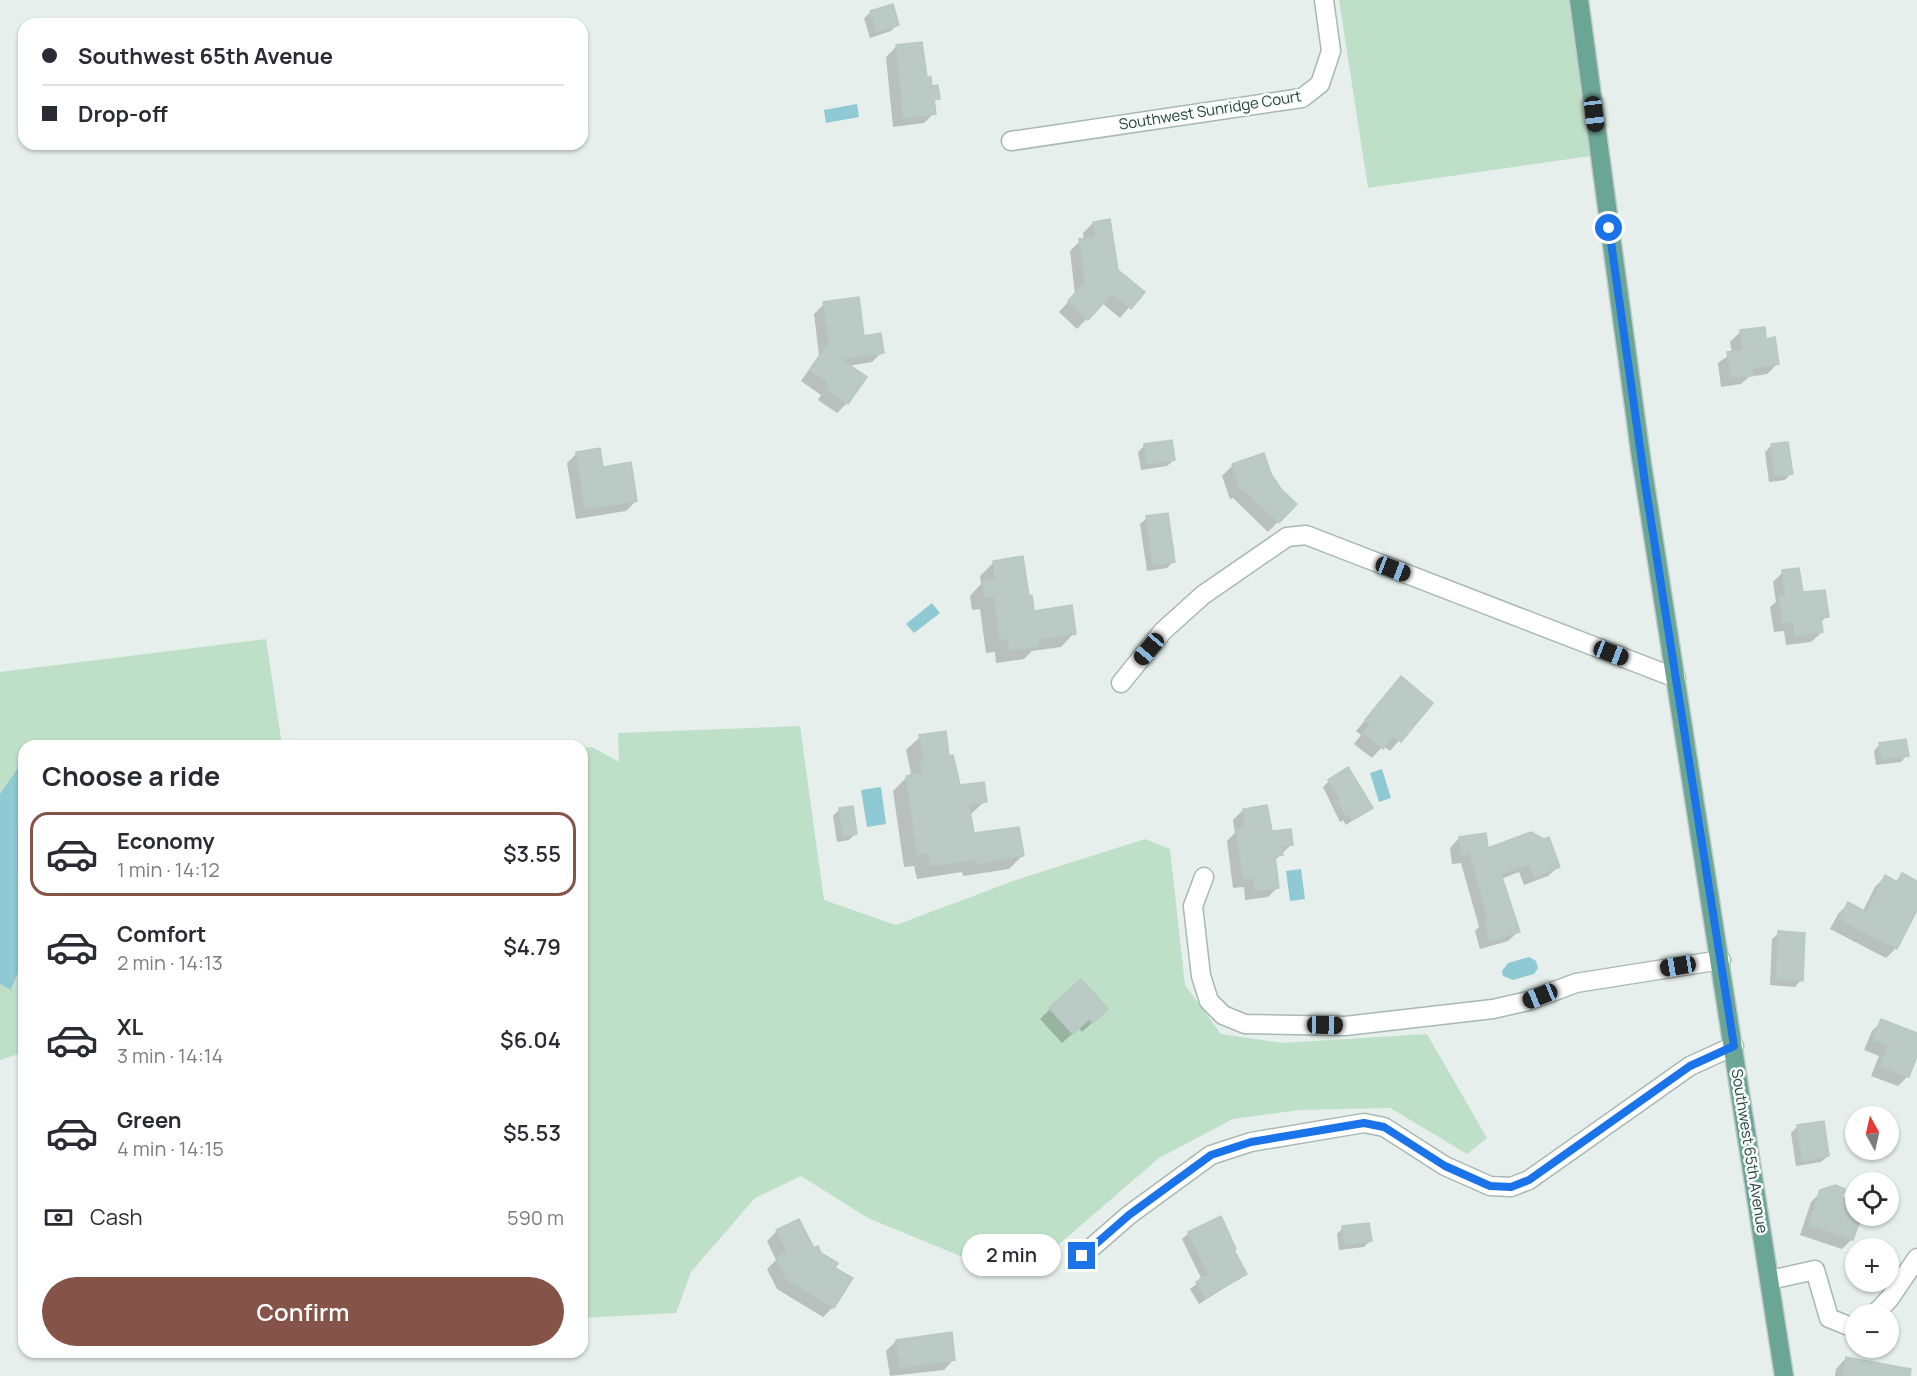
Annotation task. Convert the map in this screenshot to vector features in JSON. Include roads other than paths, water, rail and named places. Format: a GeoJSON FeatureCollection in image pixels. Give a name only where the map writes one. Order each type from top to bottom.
{"type":"FeatureCollection","features":[{"type":"Feature","properties":{"kind":"main road","name":"Southwest 65th Avenue"},"geometry":{"type":"LineString","coordinates":[[1579,0],[1641,458],[1784,1376]]}},
{"type":"Feature","properties":{"kind":"street","name":"Southwest Sunridge Court"},"geometry":{"type":"LineString","coordinates":[[1011,141],[1302,98],[1320,84],[1331,51],[1324,0]]}},
{"type":"Feature","properties":{"kind":"street"},"geometry":{"type":"LineString","coordinates":[[1120,683],[1163,631],[1203,595],[1287,537],[1305,535],[1676,678]]}},
{"type":"Feature","properties":{"kind":"street"},"geometry":{"type":"LineString","coordinates":[[1204,877],[1193,906],[1201,976],[1209,1001],[1223,1015],[1245,1024],[1345,1026],[1493,1009],[1528,1001],[1591,980],[1721,960]]}},
{"type":"Feature","properties":{"kind":"street"},"geometry":{"type":"LineString","coordinates":[[1082,1256],[1129,1215],[1211,1155],[1251,1142],[1364,1123],[1384,1127],[1445,1166],[1490,1186],[1511,1187],[1529,1180],[1690,1066],[1734,1046]]}},
{"type":"Feature","properties":{"kind":"street"},"geometry":{"type":"LineString","coordinates":[[1884,1304],[1917,1258]]}},
{"type":"Feature","properties":{"kind":"street"},"geometry":{"type":"LineString","coordinates":[[1770,1280],[1815,1270],[1829,1318],[1845,1325]]}},
{"type":"Feature","properties":{"kind":"water"},"geometry":{"type":"Polygon","coordinates":[[[857,104],[859,117],[826,123],[824,110],[857,104]]]}},
{"type":"Feature","properties":{"kind":"water"},"geometry":{"type":"Polygon","coordinates":[[[932,603],[940,613],[914,633],[906,624],[932,603]]]}},
{"type":"Feature","properties":{"kind":"water"},"geometry":{"type":"Polygon","coordinates":[[[18,768],[18,973],[11,990],[0,984],[0,794],[18,768]]]}},
{"type":"Feature","properties":{"kind":"water"},"geometry":{"type":"Polygon","coordinates":[[[1382,769],[1391,798],[1379,802],[1370,773],[1382,769]]]}},
{"type":"Feature","properties":{"kind":"water"},"geometry":{"type":"Polygon","coordinates":[[[881,787],[886,824],[867,827],[861,790],[881,787]]]}},
{"type":"Feature","properties":{"kind":"water"},"geometry":{"type":"Polygon","coordinates":[[[1301,869],[1305,899],[1290,901],[1286,871],[1301,869]]]}},
{"type":"Feature","properties":{"kind":"water"},"geometry":{"type":"Polygon","coordinates":[[[1529,957],[1536,961],[1538,968],[1534,974],[1513,980],[1503,976],[1502,971],[1508,963],[1529,957]]]}}]}
